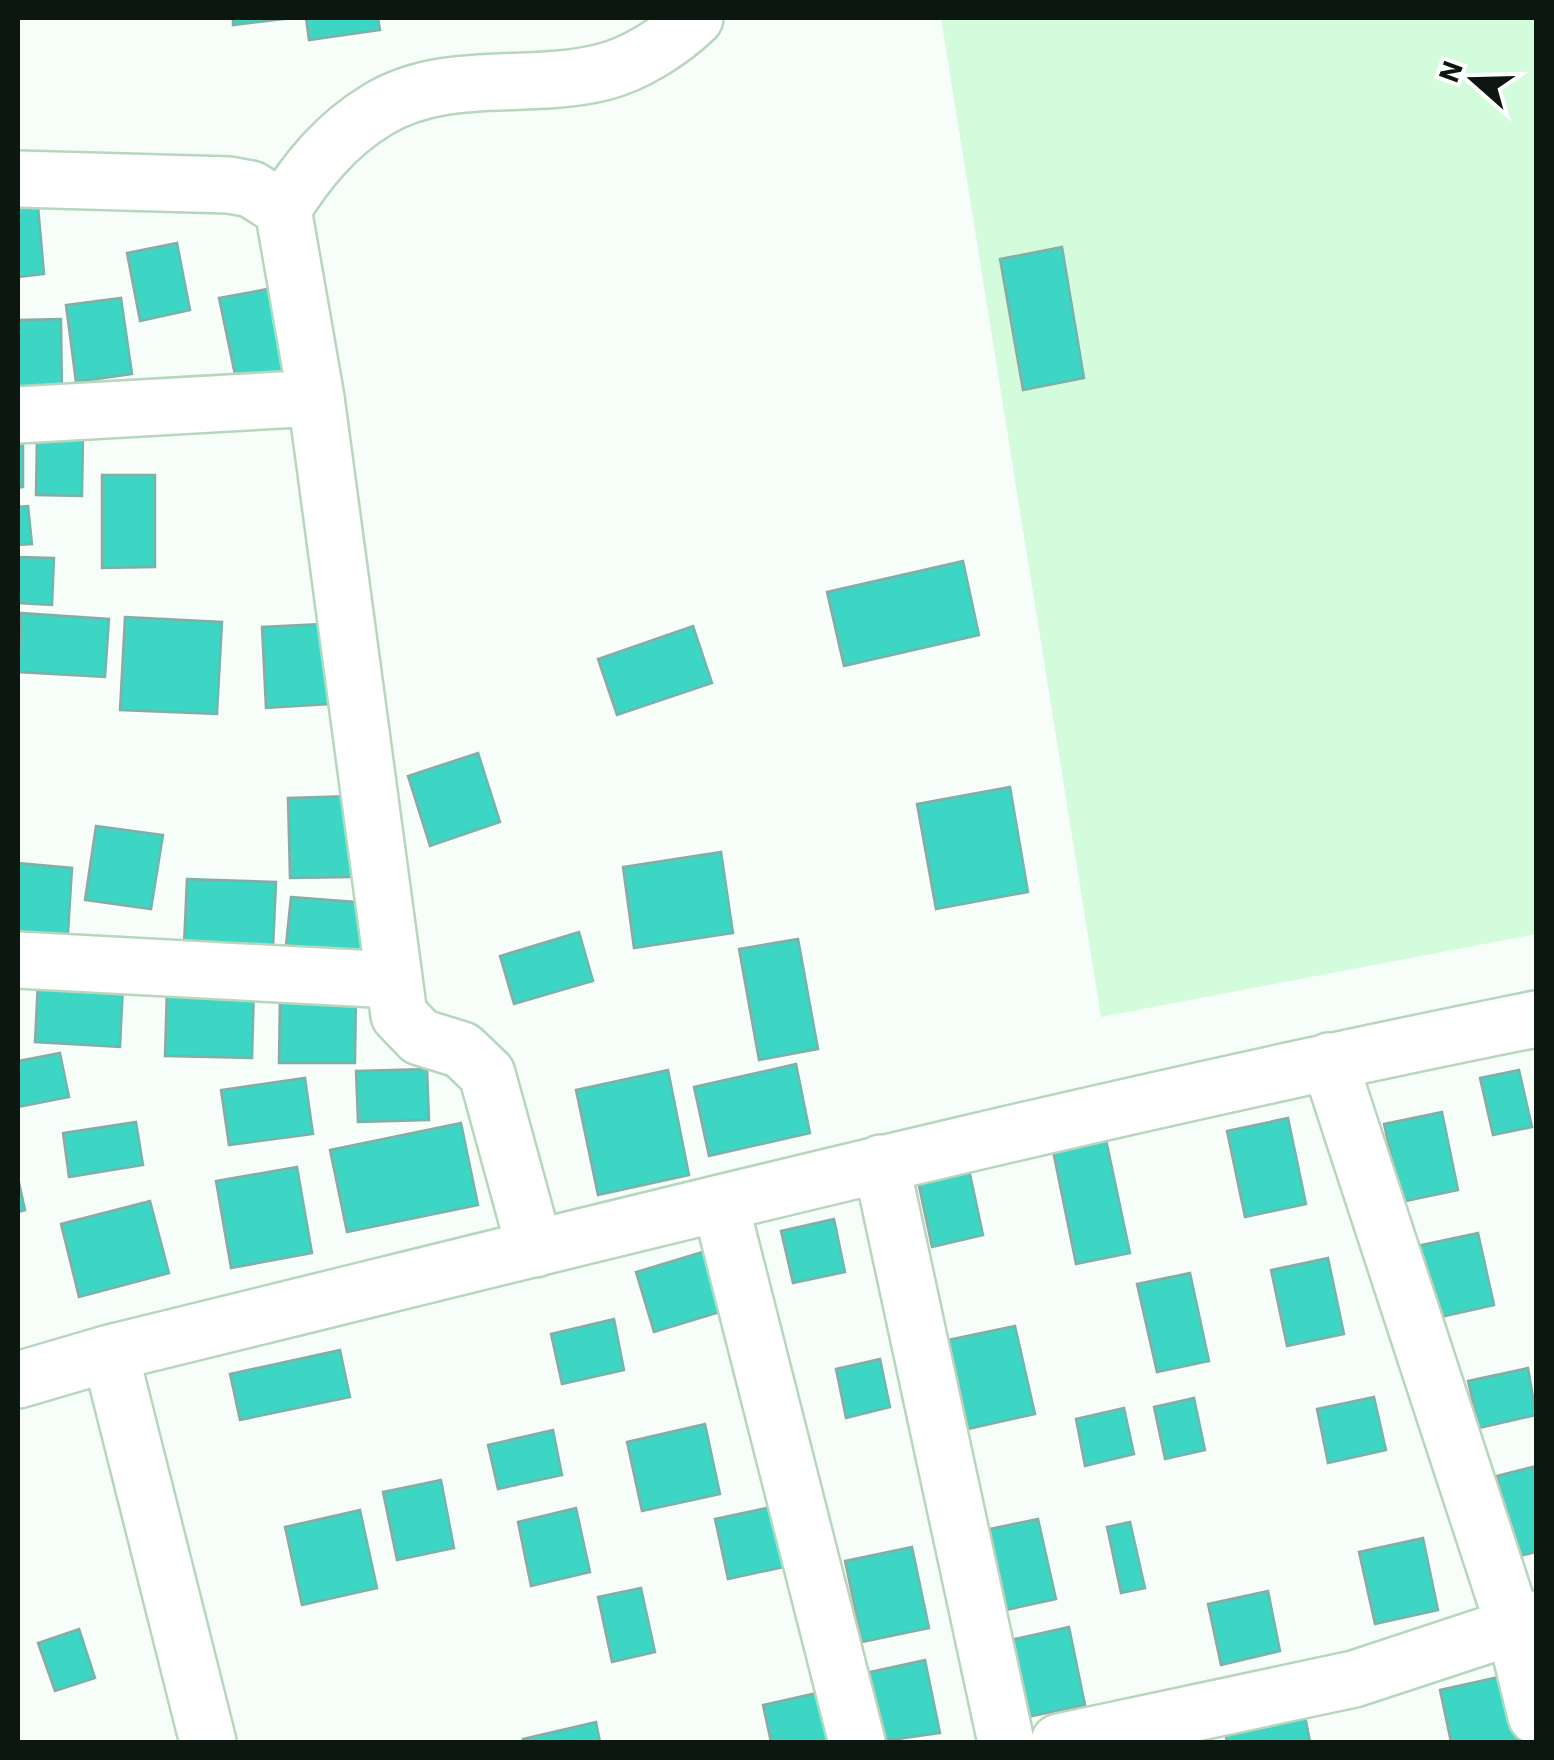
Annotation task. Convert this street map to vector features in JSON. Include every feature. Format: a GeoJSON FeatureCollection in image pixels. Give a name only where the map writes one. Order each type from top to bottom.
{"type":"FeatureCollection","features":[{"type":"Feature","properties":{"kind":"street"},"geometry":{"type":"LineString","coordinates":[[534,1249],[487,1074],[462,1050],[420,1037],[398,1015],[316,398],[282,208],[314,159],[378,108],[446,85],[604,72],[675,38],[695,18]]}},
{"type":"Feature","properties":{"kind":"street"},"geometry":{"type":"LineString","coordinates":[[18,179],[228,185],[251,189],[282,208]]}},
{"type":"Feature","properties":{"kind":"street"},"geometry":{"type":"LineString","coordinates":[[18,415],[316,398]]}},
{"type":"Feature","properties":{"kind":"street"},"geometry":{"type":"LineString","coordinates":[[18,960],[394,980]]}},
{"type":"Feature","properties":{"kind":"street"},"geometry":{"type":"LineString","coordinates":[[18,1380],[110,1353],[881,1163],[1329,1061],[1536,1019]]}},
{"type":"Feature","properties":{"kind":"street"},"geometry":{"type":"LineString","coordinates":[[1329,1061],[1525,1622],[1536,1716]]}},
{"type":"Feature","properties":{"kind":"street"},"geometry":{"type":"LineString","coordinates":[[881,1163],[1006,1742]]}},
{"type":"Feature","properties":{"kind":"street"},"geometry":{"type":"LineString","coordinates":[[720,1204],[857,1742]]}},
{"type":"Feature","properties":{"kind":"street"},"geometry":{"type":"LineString","coordinates":[[110,1353],[208,1742]]}},
{"type":"Feature","properties":{"kind":"street"},"geometry":{"type":"LineString","coordinates":[[1060,1742],[1354,1679],[1525,1622]]}},
{"type":"Feature","properties":{"kind":"shaded area"},"geometry":{"type":"Polygon","coordinates":[[[941,18],[1536,18],[1536,934],[1101,1017],[941,18]]]}},
{"type":"Feature","properties":{"kind":"building"},"geometry":{"type":"Polygon","coordinates":[[[233,18],[285,18],[285,19],[233,25],[233,18]]]}},
{"type":"Feature","properties":{"kind":"building"},"geometry":{"type":"Polygon","coordinates":[[[306,18],[378,18],[380,30],[309,40],[306,18]]]}},
{"type":"Feature","properties":{"kind":"building"},"geometry":{"type":"Polygon","coordinates":[[[38,206],[44,274],[18,277],[18,208],[38,206]]]}},
{"type":"Feature","properties":{"kind":"building"},"geometry":{"type":"Polygon","coordinates":[[[177,243],[190,310],[140,321],[127,253],[177,243]]]}},
{"type":"Feature","properties":{"kind":"building"},"geometry":{"type":"Polygon","coordinates":[[[1062,247],[1084,378],[1023,390],[1000,259],[1062,247]]]}},
{"type":"Feature","properties":{"kind":"building"},"geometry":{"type":"Polygon","coordinates":[[[273,288],[291,379],[238,389],[219,298],[273,288]]]}},
{"type":"Feature","properties":{"kind":"building"},"geometry":{"type":"Polygon","coordinates":[[[121,298],[132,374],[76,382],[66,305],[121,298]]]}},
{"type":"Feature","properties":{"kind":"building"},"geometry":{"type":"Polygon","coordinates":[[[61,319],[62,395],[18,396],[18,320],[61,319]]]}},
{"type":"Feature","properties":{"kind":"building"},"geometry":{"type":"Polygon","coordinates":[[[18,431],[23,431],[23,487],[18,488],[18,431]]]}},
{"type":"Feature","properties":{"kind":"building"},"geometry":{"type":"Polygon","coordinates":[[[37,435],[83,436],[82,496],[36,495],[37,435]]]}},
{"type":"Feature","properties":{"kind":"building"},"geometry":{"type":"Polygon","coordinates":[[[102,475],[155,475],[155,567],[102,568],[102,475]]]}},
{"type":"Feature","properties":{"kind":"building"},"geometry":{"type":"Polygon","coordinates":[[[28,506],[32,544],[18,545],[18,507],[28,506]]]}},
{"type":"Feature","properties":{"kind":"building"},"geometry":{"type":"Polygon","coordinates":[[[18,557],[54,558],[52,605],[18,603],[18,557]]]}},
{"type":"Feature","properties":{"kind":"building"},"geometry":{"type":"Polygon","coordinates":[[[963,561],[979,635],[844,666],[827,592],[963,561]]]}},
{"type":"Feature","properties":{"kind":"building"},"geometry":{"type":"Polygon","coordinates":[[[21,613],[109,619],[105,677],[18,672],[21,613]]]}},
{"type":"Feature","properties":{"kind":"building"},"geometry":{"type":"Polygon","coordinates":[[[125,617],[222,622],[217,714],[120,710],[125,617]]]}},
{"type":"Feature","properties":{"kind":"building"},"geometry":{"type":"Polygon","coordinates":[[[341,623],[346,703],[266,708],[262,627],[341,623]]]}},
{"type":"Feature","properties":{"kind":"building"},"geometry":{"type":"Polygon","coordinates":[[[693,626],[712,683],[617,715],[598,659],[693,626]]]}},
{"type":"Feature","properties":{"kind":"building"},"geometry":{"type":"Polygon","coordinates":[[[478,753],[500,822],[430,846],[408,776],[478,753]]]}},
{"type":"Feature","properties":{"kind":"building"},"geometry":{"type":"Polygon","coordinates":[[[1010,787],[1028,892],[936,909],[917,804],[1010,787]]]}},
{"type":"Feature","properties":{"kind":"building"},"geometry":{"type":"Polygon","coordinates":[[[351,796],[353,877],[290,878],[288,798],[351,796]]]}},
{"type":"Feature","properties":{"kind":"building"},"geometry":{"type":"Polygon","coordinates":[[[96,826],[163,835],[151,909],[85,900],[96,826]]]}},
{"type":"Feature","properties":{"kind":"building"},"geometry":{"type":"Polygon","coordinates":[[[721,852],[733,933],[634,948],[623,867],[721,852]]]}},
{"type":"Feature","properties":{"kind":"building"},"geometry":{"type":"Polygon","coordinates":[[[18,863],[72,868],[67,949],[18,945],[18,863]]]}},
{"type":"Feature","properties":{"kind":"building"},"geometry":{"type":"Polygon","coordinates":[[[187,879],[276,882],[273,949],[184,945],[187,879]]]}},
{"type":"Feature","properties":{"kind":"building"},"geometry":{"type":"Polygon","coordinates":[[[291,897],[368,903],[363,952],[286,945],[291,897]]]}},
{"type":"Feature","properties":{"kind":"building"},"geometry":{"type":"Polygon","coordinates":[[[579,932],[593,981],[514,1004],[500,956],[579,932]]]}},
{"type":"Feature","properties":{"kind":"building"},"geometry":{"type":"Polygon","coordinates":[[[798,939],[818,1049],[759,1060],[739,949],[798,939]]]}},
{"type":"Feature","properties":{"kind":"building"},"geometry":{"type":"Polygon","coordinates":[[[38,981],[123,985],[120,1047],[35,1042],[38,981]]]}},
{"type":"Feature","properties":{"kind":"building"},"geometry":{"type":"Polygon","coordinates":[[[167,987],[254,987],[252,1058],[165,1056],[167,987]]]}},
{"type":"Feature","properties":{"kind":"building"},"geometry":{"type":"Polygon","coordinates":[[[280,993],[356,993],[355,1063],[279,1063],[280,993]]]}},
{"type":"Feature","properties":{"kind":"building"},"geometry":{"type":"Polygon","coordinates":[[[60,1053],[69,1097],[18,1107],[18,1061],[60,1053]]]}},
{"type":"Feature","properties":{"kind":"building"},"geometry":{"type":"Polygon","coordinates":[[[796,1064],[810,1133],[709,1156],[694,1087],[796,1064]]]}},
{"type":"Feature","properties":{"kind":"building"},"geometry":{"type":"Polygon","coordinates":[[[427,1069],[429,1120],[358,1122],[356,1071],[427,1069]]]}},
{"type":"Feature","properties":{"kind":"building"},"geometry":{"type":"Polygon","coordinates":[[[668,1070],[689,1175],[598,1195],[576,1090],[668,1070]]]}},
{"type":"Feature","properties":{"kind":"building"},"geometry":{"type":"Polygon","coordinates":[[[1519,1070],[1532,1127],[1493,1135],[1480,1078],[1519,1070]]]}},
{"type":"Feature","properties":{"kind":"building"},"geometry":{"type":"Polygon","coordinates":[[[305,1078],[313,1134],[229,1145],[221,1090],[305,1078]]]}},
{"type":"Feature","properties":{"kind":"building"},"geometry":{"type":"Polygon","coordinates":[[[1442,1112],[1458,1190],[1401,1202],[1384,1124],[1442,1112]]]}},
{"type":"Feature","properties":{"kind":"building"},"geometry":{"type":"Polygon","coordinates":[[[1288,1118],[1306,1204],[1245,1217],[1227,1131],[1288,1118]]]}},
{"type":"Feature","properties":{"kind":"building"},"geometry":{"type":"Polygon","coordinates":[[[136,1122],[143,1165],[69,1177],[63,1133],[136,1122]]]}},
{"type":"Feature","properties":{"kind":"building"},"geometry":{"type":"Polygon","coordinates":[[[461,1123],[478,1205],[347,1232],[330,1150],[461,1123]]]}},
{"type":"Feature","properties":{"kind":"building"},"geometry":{"type":"Polygon","coordinates":[[[1105,1135],[1130,1253],[1076,1264],[1052,1146],[1105,1135]]]}},
{"type":"Feature","properties":{"kind":"building"},"geometry":{"type":"Polygon","coordinates":[[[967,1160],[983,1235],[932,1247],[916,1172],[967,1160]]]}},
{"type":"Feature","properties":{"kind":"building"},"geometry":{"type":"Polygon","coordinates":[[[297,1167],[312,1253],[231,1268],[216,1181],[297,1167]]]}},
{"type":"Feature","properties":{"kind":"building"},"geometry":{"type":"Polygon","coordinates":[[[18,1178],[25,1210],[18,1212],[18,1178]]]}},
{"type":"Feature","properties":{"kind":"building"},"geometry":{"type":"Polygon","coordinates":[[[150,1201],[169,1273],[79,1297],[61,1224],[150,1201]]]}},
{"type":"Feature","properties":{"kind":"building"},"geometry":{"type":"Polygon","coordinates":[[[834,1219],[845,1272],[793,1283],[781,1231],[834,1219]]]}},
{"type":"Feature","properties":{"kind":"building"},"geometry":{"type":"Polygon","coordinates":[[[1478,1233],[1494,1305],[1432,1319],[1417,1246],[1478,1233]]]}},
{"type":"Feature","properties":{"kind":"building"},"geometry":{"type":"Polygon","coordinates":[[[722,1246],[740,1306],[654,1332],[636,1272],[722,1246]]]}},
{"type":"Feature","properties":{"kind":"building"},"geometry":{"type":"Polygon","coordinates":[[[1328,1258],[1344,1334],[1287,1346],[1271,1270],[1328,1258]]]}},
{"type":"Feature","properties":{"kind":"building"},"geometry":{"type":"Polygon","coordinates":[[[1190,1273],[1209,1361],[1157,1372],[1137,1284],[1190,1273]]]}},
{"type":"Feature","properties":{"kind":"building"},"geometry":{"type":"Polygon","coordinates":[[[614,1319],[624,1370],[562,1384],[551,1334],[614,1319]]]}},
{"type":"Feature","properties":{"kind":"building"},"geometry":{"type":"Polygon","coordinates":[[[1015,1326],[1035,1414],[968,1429],[948,1340],[1015,1326]]]}},
{"type":"Feature","properties":{"kind":"building"},"geometry":{"type":"Polygon","coordinates":[[[340,1350],[350,1397],[240,1420],[230,1374],[340,1350]]]}},
{"type":"Feature","properties":{"kind":"building"},"geometry":{"type":"Polygon","coordinates":[[[880,1359],[890,1407],[846,1418],[836,1369],[880,1359]]]}},
{"type":"Feature","properties":{"kind":"building"},"geometry":{"type":"Polygon","coordinates":[[[1528,1368],[1536,1415],[1479,1428],[1468,1381],[1528,1368]]]}},
{"type":"Feature","properties":{"kind":"building"},"geometry":{"type":"Polygon","coordinates":[[[1374,1397],[1386,1450],[1328,1463],[1317,1409],[1374,1397]]]}},
{"type":"Feature","properties":{"kind":"building"},"geometry":{"type":"Polygon","coordinates":[[[1194,1398],[1205,1450],[1165,1459],[1154,1407],[1194,1398]]]}},
{"type":"Feature","properties":{"kind":"building"},"geometry":{"type":"Polygon","coordinates":[[[1124,1408],[1134,1454],[1085,1466],[1076,1419],[1124,1408]]]}},
{"type":"Feature","properties":{"kind":"building"},"geometry":{"type":"Polygon","coordinates":[[[705,1424],[720,1494],[642,1511],[627,1442],[705,1424]]]}},
{"type":"Feature","properties":{"kind":"building"},"geometry":{"type":"Polygon","coordinates":[[[553,1430],[562,1475],[498,1489],[488,1445],[553,1430]]]}},
{"type":"Feature","properties":{"kind":"building"},"geometry":{"type":"Polygon","coordinates":[[[1536,1466],[1536,1552],[1516,1557],[1497,1476],[1536,1466]]]}},
{"type":"Feature","properties":{"kind":"building"},"geometry":{"type":"Polygon","coordinates":[[[441,1480],[454,1548],[397,1560],[383,1492],[441,1480]]]}},
{"type":"Feature","properties":{"kind":"building"},"geometry":{"type":"Polygon","coordinates":[[[771,1507],[784,1567],[728,1579],[715,1519],[771,1507]]]}},
{"type":"Feature","properties":{"kind":"building"},"geometry":{"type":"Polygon","coordinates":[[[576,1508],[590,1572],[531,1586],[518,1522],[576,1508]]]}},
{"type":"Feature","properties":{"kind":"building"},"geometry":{"type":"Polygon","coordinates":[[[360,1510],[377,1588],[302,1605],[285,1527],[360,1510]]]}},
{"type":"Feature","properties":{"kind":"building"},"geometry":{"type":"Polygon","coordinates":[[[1038,1519],[1056,1599],[997,1612],[980,1531],[1038,1519]]]}},
{"type":"Feature","properties":{"kind":"building"},"geometry":{"type":"Polygon","coordinates":[[[1130,1522],[1145,1588],[1121,1593],[1107,1527],[1130,1522]]]}},
{"type":"Feature","properties":{"kind":"building"},"geometry":{"type":"Polygon","coordinates":[[[1423,1538],[1438,1610],[1375,1624],[1359,1552],[1423,1538]]]}},
{"type":"Feature","properties":{"kind":"building"},"geometry":{"type":"Polygon","coordinates":[[[912,1547],[929,1628],[862,1642],[845,1561],[912,1547]]]}},
{"type":"Feature","properties":{"kind":"building"},"geometry":{"type":"Polygon","coordinates":[[[641,1588],[655,1652],[612,1662],[598,1597],[641,1588]]]}},
{"type":"Feature","properties":{"kind":"building"},"geometry":{"type":"Polygon","coordinates":[[[1268,1591],[1280,1651],[1221,1665],[1208,1604],[1268,1591]]]}},
{"type":"Feature","properties":{"kind":"building"},"geometry":{"type":"Polygon","coordinates":[[[1069,1627],[1085,1705],[1018,1719],[1001,1642],[1069,1627]]]}},
{"type":"Feature","properties":{"kind":"building"},"geometry":{"type":"Polygon","coordinates":[[[79,1629],[95,1678],[55,1691],[38,1643],[79,1629]]]}},
{"type":"Feature","properties":{"kind":"building"},"geometry":{"type":"Polygon","coordinates":[[[925,1660],[940,1733],[876,1742],[861,1674],[925,1660]]]}},
{"type":"Feature","properties":{"kind":"building"},"geometry":{"type":"Polygon","coordinates":[[[1503,1676],[1518,1742],[1451,1742],[1440,1690],[1503,1676]]]}},
{"type":"Feature","properties":{"kind":"building"},"geometry":{"type":"Polygon","coordinates":[[[821,1692],[832,1742],[771,1742],[763,1705],[821,1692]]]}},
{"type":"Feature","properties":{"kind":"building"},"geometry":{"type":"Polygon","coordinates":[[[1305,1716],[1310,1742],[1227,1742],[1225,1733],[1305,1716]]]}},
{"type":"Feature","properties":{"kind":"building"},"geometry":{"type":"Polygon","coordinates":[[[596,1722],[600,1742],[523,1742],[523,1739],[596,1722]]]}}]}
